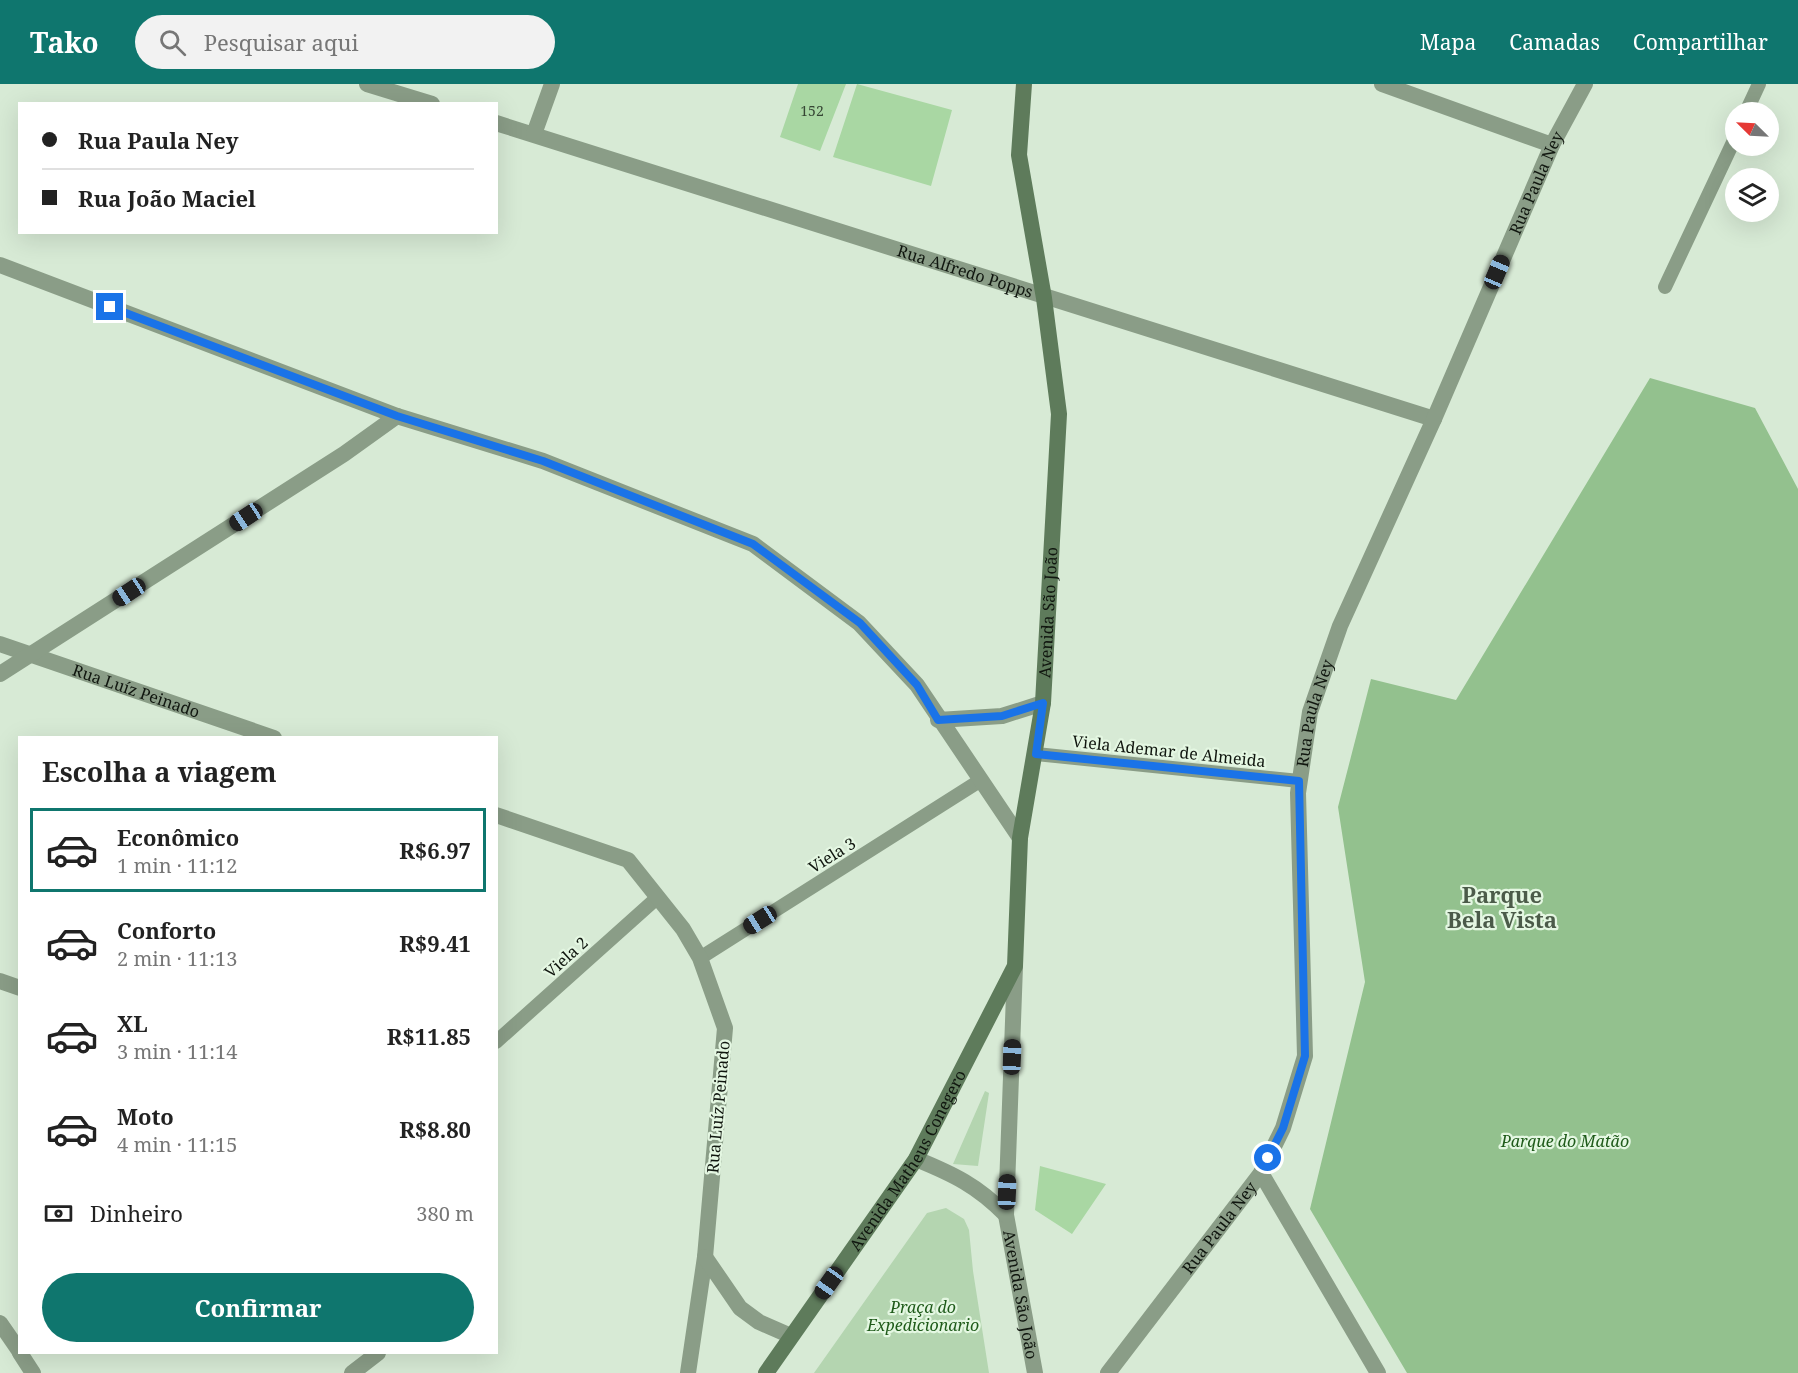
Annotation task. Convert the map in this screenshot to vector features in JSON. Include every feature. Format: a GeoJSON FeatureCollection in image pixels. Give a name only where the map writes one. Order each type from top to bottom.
{"type":"FeatureCollection","features":[{"type":"Feature","properties":{"kind":"main road","name":"Avenida São João"},"geometry":{"type":"LineString","coordinates":[[1015,966],[1020,838],[1043,703],[1059,414],[1044,298],[1019,155],[1024,84]]}},
{"type":"Feature","properties":{"kind":"main road","name":"Avenida Matheus Conegero"},"geometry":{"type":"LineString","coordinates":[[766,1373],[916,1159],[1015,966]]}},
{"type":"Feature","properties":{"kind":"street"},"geometry":{"type":"LineString","coordinates":[[367,84],[426,102]]}},
{"type":"Feature","properties":{"kind":"street"},"geometry":{"type":"LineString","coordinates":[[534,134],[552,84]]}},
{"type":"Feature","properties":{"kind":"street"},"geometry":{"type":"LineString","coordinates":[[1382,84],[1552,145]]}},
{"type":"Feature","properties":{"kind":"street","name":"Rua Paula Ney"},"geometry":{"type":"LineString","coordinates":[[1108,1373],[1261,1173],[1283,1128],[1305,1056],[1299,781],[1310,712],[1340,626],[1434,419],[1552,145],[1585,84]]}},
{"type":"Feature","properties":{"kind":"street","name":"Rua Alfredo Popps"},"geometry":{"type":"LineString","coordinates":[[498,124],[1044,298],[1434,419]]}},
{"type":"Feature","properties":{"kind":"street"},"geometry":{"type":"LineString","coordinates":[[0,265],[397,416],[543,461],[753,544],[860,623],[917,685],[938,720],[1020,838]]}},
{"type":"Feature","properties":{"kind":"street"},"geometry":{"type":"LineString","coordinates":[[0,674],[344,454],[397,416]]}},
{"type":"Feature","properties":{"kind":"street","name":"Rua Luíz Peinado"},"geometry":{"type":"LineString","coordinates":[[0,644],[267,736]]}},
{"type":"Feature","properties":{"kind":"street"},"geometry":{"type":"LineString","coordinates":[[938,720],[1002,716],[1043,703]]}},
{"type":"Feature","properties":{"kind":"street","name":"Rua Luíz Peinado"},"geometry":{"type":"LineString","coordinates":[[498,816],[628,860],[683,928],[700,958],[725,1028],[705,1257],[688,1373]]}},
{"type":"Feature","properties":{"kind":"street","name":"Avenida São João"},"geometry":{"type":"LineString","coordinates":[[1015,966],[1006,1215],[1035,1373]]}},
{"type":"Feature","properties":{"kind":"street"},"geometry":{"type":"LineString","coordinates":[[0,981],[18,987]]}},
{"type":"Feature","properties":{"kind":"street","name":"Avenida São João"},"geometry":{"type":"LineString","coordinates":[[916,1159],[956,1175],[985,1194],[1006,1215]]}},
{"type":"Feature","properties":{"kind":"street"},"geometry":{"type":"LineString","coordinates":[[1261,1173],[1378,1373]]}},
{"type":"Feature","properties":{"kind":"street"},"geometry":{"type":"LineString","coordinates":[[705,1257],[740,1308],[759,1322],[791,1336]]}},
{"type":"Feature","properties":{"kind":"street"},"geometry":{"type":"LineString","coordinates":[[0,1323],[18,1350]]}},
{"type":"Feature","properties":{"kind":"street"},"geometry":{"type":"LineString","coordinates":[[21,1354],[33,1373]]}},
{"type":"Feature","properties":{"kind":"street"},"geometry":{"type":"LineString","coordinates":[[352,1373],[377,1354]]}},
{"type":"Feature","properties":{"kind":"lane"},"geometry":{"type":"LineString","coordinates":[[1751,102],[1760,84]]}},
{"type":"Feature","properties":{"kind":"lane"},"geometry":{"type":"LineString","coordinates":[[1665,287],[1727,156]]}},
{"type":"Feature","properties":{"kind":"lane","name":"Viela Ademar de Almeida"},"geometry":{"type":"LineString","coordinates":[[1036,754],[1299,781]]}},
{"type":"Feature","properties":{"kind":"lane","name":"Viela 3"},"geometry":{"type":"LineString","coordinates":[[700,958],[981,780]]}},
{"type":"Feature","properties":{"kind":"lane","name":"Viela 2"},"geometry":{"type":"LineString","coordinates":[[498,1040],[658,897]]}},
{"type":"Feature","properties":{"kind":"green space","name":"Parque do Matão"},"geometry":{"type":"Polygon","coordinates":[[[1650,378],[1755,408],[1798,489],[1798,1373],[1407,1373],[1310,1209],[1365,982],[1338,807],[1371,679],[1456,700],[1650,378]]]}},
{"type":"Feature","properties":{"kind":"green space"},"geometry":{"type":"Polygon","coordinates":[[[985,1091],[989,1093],[978,1166],[953,1164],[985,1091]]]}},
{"type":"Feature","properties":{"kind":"green space","name":"Praça do Expedicionario"},"geometry":{"type":"Polygon","coordinates":[[[946,1208],[964,1219],[969,1230],[989,1373],[814,1373],[927,1213],[946,1208]]]}},
{"type":"Feature","properties":{"kind":"building"},"geometry":{"type":"Polygon","coordinates":[[[798,84],[846,84],[820,151],[780,137],[798,84]]]}},
{"type":"Feature","properties":{"kind":"building"},"geometry":{"type":"Polygon","coordinates":[[[857,84],[952,110],[931,186],[833,157],[857,84]]]}},
{"type":"Feature","properties":{"kind":"building"},"geometry":{"type":"Polygon","coordinates":[[[1040,1166],[1106,1184],[1072,1234],[1035,1210],[1040,1166]]]}},
{"type":"Feature","properties":{"kind":"district","name":"Parque Bela Vista"},"geometry":{"type":"Point","coordinates":[1502,906]}},
{"type":"Feature","properties":{"kind":"route"},"geometry":{"type":"LineString","coordinates":[[110,307],[397,416],[543,461],[753,544],[860,623],[917,685],[938,720],[1002,716],[1043,703],[1036,754],[1299,781],[1305,1056],[1283,1128],[1268,1158]]}}]}
